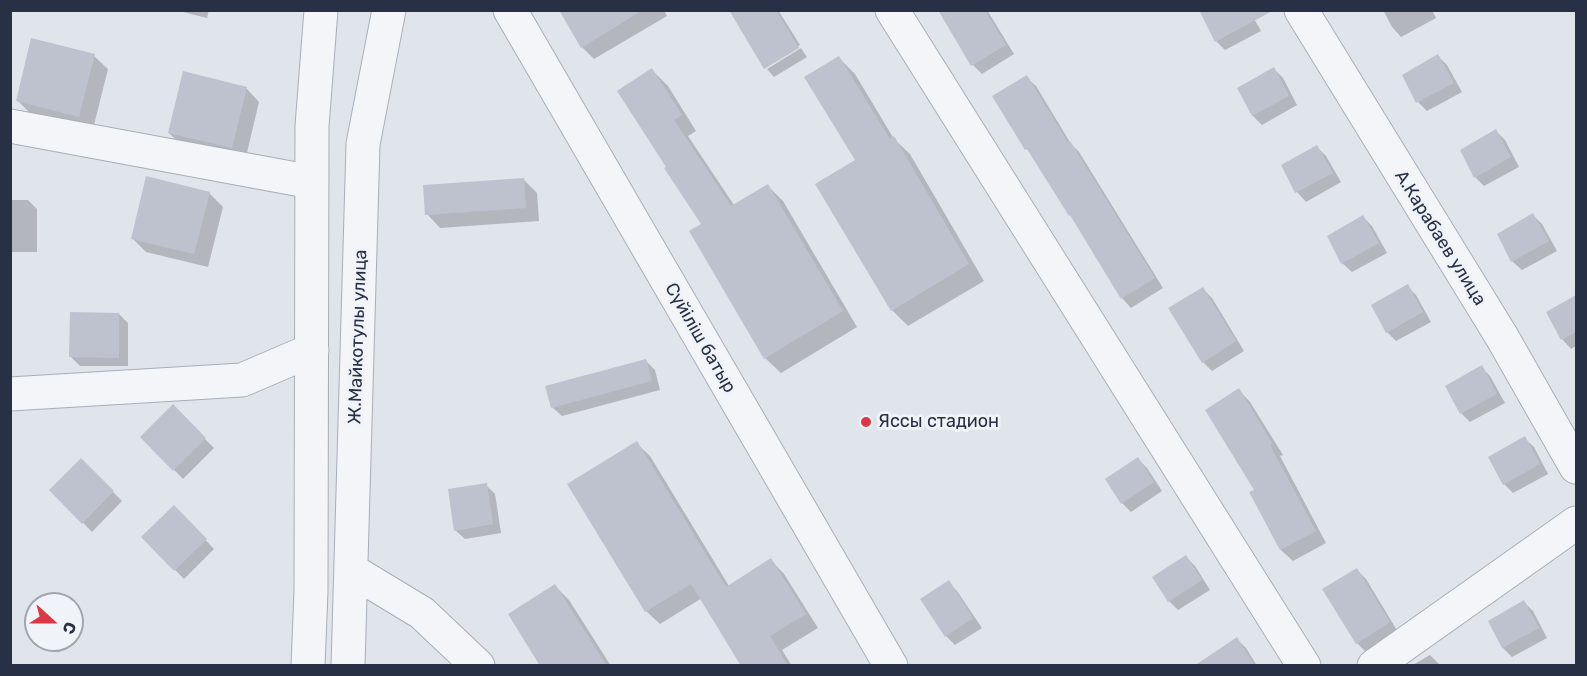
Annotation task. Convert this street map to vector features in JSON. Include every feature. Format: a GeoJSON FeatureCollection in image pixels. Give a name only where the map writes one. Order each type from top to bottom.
{"type":"FeatureCollection","features":[{"type":"Feature","properties":{"kind":"street"},"geometry":{"type":"LineString","coordinates":[[308,666],[311,579],[312,126],[321,10]]}},
{"type":"Feature","properties":{"kind":"street","name":"Ж.Майкотулы улица"},"geometry":{"type":"LineString","coordinates":[[348,666],[363,144],[389,10]]}},
{"type":"Feature","properties":{"kind":"street","name":"Сүйіліш батыр"},"geometry":{"type":"LineString","coordinates":[[510,10],[891,666]]}},
{"type":"Feature","properties":{"kind":"street"},"geometry":{"type":"LineString","coordinates":[[892,10],[1304,666]]}},
{"type":"Feature","properties":{"kind":"street","name":"А.Карабаев улица"},"geometry":{"type":"LineString","coordinates":[[1301,10],[1502,337],[1576,467]]}},
{"type":"Feature","properties":{"kind":"street"},"geometry":{"type":"LineString","coordinates":[[10,126],[312,182]]}},
{"type":"Feature","properties":{"kind":"street"},"geometry":{"type":"LineString","coordinates":[[10,394],[242,380],[312,350]]}},
{"type":"Feature","properties":{"kind":"street"},"geometry":{"type":"LineString","coordinates":[[1374,666],[1576,523]]}},
{"type":"Feature","properties":{"kind":"street"},"geometry":{"type":"LineString","coordinates":[[351,570],[422,613],[478,666]]}},
{"type":"Feature","properties":{"kind":"building"},"geometry":{"type":"Polygon","coordinates":[[[559,10],[643,10],[581,48],[559,10]]]}},
{"type":"Feature","properties":{"kind":"building"},"geometry":{"type":"Polygon","coordinates":[[[729,10],[776,10],[799,48],[764,69],[729,10]]]}},
{"type":"Feature","properties":{"kind":"building"},"geometry":{"type":"Polygon","coordinates":[[[938,10],[985,10],[1006,45],[971,66],[938,10]]]}},
{"type":"Feature","properties":{"kind":"building"},"geometry":{"type":"Polygon","coordinates":[[[1199,10],[1274,10],[1215,42],[1199,10]]]}},
{"type":"Feature","properties":{"kind":"building"},"geometry":{"type":"Polygon","coordinates":[[[31,38],[95,54],[79,117],[16,101],[31,38]]]}},
{"type":"Feature","properties":{"kind":"building"},"geometry":{"type":"Polygon","coordinates":[[[1438,54],[1454,83],[1416,103],[1402,75],[1438,54]]]}},
{"type":"Feature","properties":{"kind":"building"},"geometry":{"type":"Polygon","coordinates":[[[839,56],[890,139],[894,136],[969,264],[891,311],[815,184],[855,160],[804,77],[839,56]]]}},
{"type":"Feature","properties":{"kind":"building"},"geometry":{"type":"Polygon","coordinates":[[[1274,67],[1289,96],[1252,116],[1237,88],[1274,67]]]}},
{"type":"Feature","properties":{"kind":"building"},"geometry":{"type":"Polygon","coordinates":[[[652,68],[682,115],[674,120],[731,206],[768,184],[843,311],[764,359],[689,231],[701,224],[617,91],[652,68]]]}},
{"type":"Feature","properties":{"kind":"building"},"geometry":{"type":"Polygon","coordinates":[[[183,71],[247,87],[232,148],[168,133],[183,71]]]}},
{"type":"Feature","properties":{"kind":"building"},"geometry":{"type":"Polygon","coordinates":[[[1027,75],[1155,278],[1121,299],[1070,215],[1027,149],[1025,150],[992,96],[1027,75]]]}},
{"type":"Feature","properties":{"kind":"building"},"geometry":{"type":"Polygon","coordinates":[[[1496,129],[1511,157],[1474,178],[1460,150],[1496,129]]]}},
{"type":"Feature","properties":{"kind":"building"},"geometry":{"type":"Polygon","coordinates":[[[1317,145],[1333,173],[1295,193],[1281,165],[1317,145]]]}},
{"type":"Feature","properties":{"kind":"building"},"geometry":{"type":"Polygon","coordinates":[[[146,176],[210,192],[194,254],[131,239],[146,176]]]}},
{"type":"Feature","properties":{"kind":"building"},"geometry":{"type":"Polygon","coordinates":[[[524,178],[526,208],[425,215],[423,185],[524,178]]]}},
{"type":"Feature","properties":{"kind":"building"},"geometry":{"type":"Polygon","coordinates":[[[1533,213],[1549,241],[1511,262],[1497,234],[1533,213]]]}},
{"type":"Feature","properties":{"kind":"building"},"geometry":{"type":"Polygon","coordinates":[[[1363,215],[1379,243],[1341,264],[1327,236],[1363,215]]]}},
{"type":"Feature","properties":{"kind":"building"},"geometry":{"type":"Polygon","coordinates":[[[1408,284],[1423,312],[1386,333],[1371,305],[1408,284]]]}},
{"type":"Feature","properties":{"kind":"building"},"geometry":{"type":"Polygon","coordinates":[[[1203,287],[1236,341],[1202,363],[1168,308],[1203,287]]]}},
{"type":"Feature","properties":{"kind":"building"},"geometry":{"type":"Polygon","coordinates":[[[1576,295],[1576,332],[1561,340],[1546,312],[1576,295]]]}},
{"type":"Feature","properties":{"kind":"building"},"geometry":{"type":"Polygon","coordinates":[[[70,312],[119,313],[119,358],[69,357],[70,312]]]}},
{"type":"Feature","properties":{"kind":"building"},"geometry":{"type":"Polygon","coordinates":[[[646,359],[652,381],[551,408],[545,386],[646,359]]]}},
{"type":"Feature","properties":{"kind":"building"},"geometry":{"type":"Polygon","coordinates":[[[1482,365],[1497,394],[1460,414],[1445,386],[1482,365]]]}},
{"type":"Feature","properties":{"kind":"building"},"geometry":{"type":"Polygon","coordinates":[[[1239,388],[1272,443],[1270,445],[1316,531],[1280,550],[1249,492],[1254,490],[1205,410],[1239,388]]]}},
{"type":"Feature","properties":{"kind":"building"},"geometry":{"type":"Polygon","coordinates":[[[173,404],[206,438],[173,471],[140,437],[173,404]]]}},
{"type":"Feature","properties":{"kind":"building"},"geometry":{"type":"Polygon","coordinates":[[[1525,436],[1540,464],[1503,485],[1488,457],[1525,436]]]}},
{"type":"Feature","properties":{"kind":"building"},"geometry":{"type":"Polygon","coordinates":[[[637,441],[726,587],[771,558],[806,614],[770,636],[788,666],[741,666],[691,584],[645,612],[567,484],[637,441]]]}},
{"type":"Feature","properties":{"kind":"building"},"geometry":{"type":"Polygon","coordinates":[[[1138,457],[1154,482],[1121,504],[1105,479],[1138,457]]]}},
{"type":"Feature","properties":{"kind":"building"},"geometry":{"type":"Polygon","coordinates":[[[81,458],[114,491],[82,524],[49,490],[81,458]]]}},
{"type":"Feature","properties":{"kind":"building"},"geometry":{"type":"Polygon","coordinates":[[[487,483],[493,524],[454,531],[448,489],[487,483]]]}},
{"type":"Feature","properties":{"kind":"building"},"geometry":{"type":"Polygon","coordinates":[[[174,505],[207,539],[174,571],[141,537],[174,505]]]}},
{"type":"Feature","properties":{"kind":"building"},"geometry":{"type":"Polygon","coordinates":[[[1186,555],[1202,580],[1168,602],[1152,577],[1186,555]]]}},
{"type":"Feature","properties":{"kind":"building"},"geometry":{"type":"Polygon","coordinates":[[[1357,568],[1390,622],[1356,644],[1322,589],[1357,568]]]}},
{"type":"Feature","properties":{"kind":"building"},"geometry":{"type":"Polygon","coordinates":[[[949,580],[973,618],[945,637],[920,599],[949,580]]]}},
{"type":"Feature","properties":{"kind":"building"},"geometry":{"type":"Polygon","coordinates":[[[555,584],[607,666],[540,666],[508,614],[555,584]]]}},
{"type":"Feature","properties":{"kind":"building"},"geometry":{"type":"Polygon","coordinates":[[[1524,600],[1539,628],[1502,648],[1488,621],[1524,600]]]}},
{"type":"Feature","properties":{"kind":"building"},"geometry":{"type":"Polygon","coordinates":[[[1237,637],[1255,666],[1194,666],[1237,637]]]}},
{"type":"Feature","properties":{"kind":"place","name":"Яссы стадион"},"geometry":{"type":"Point","coordinates":[866,422]}}]}
